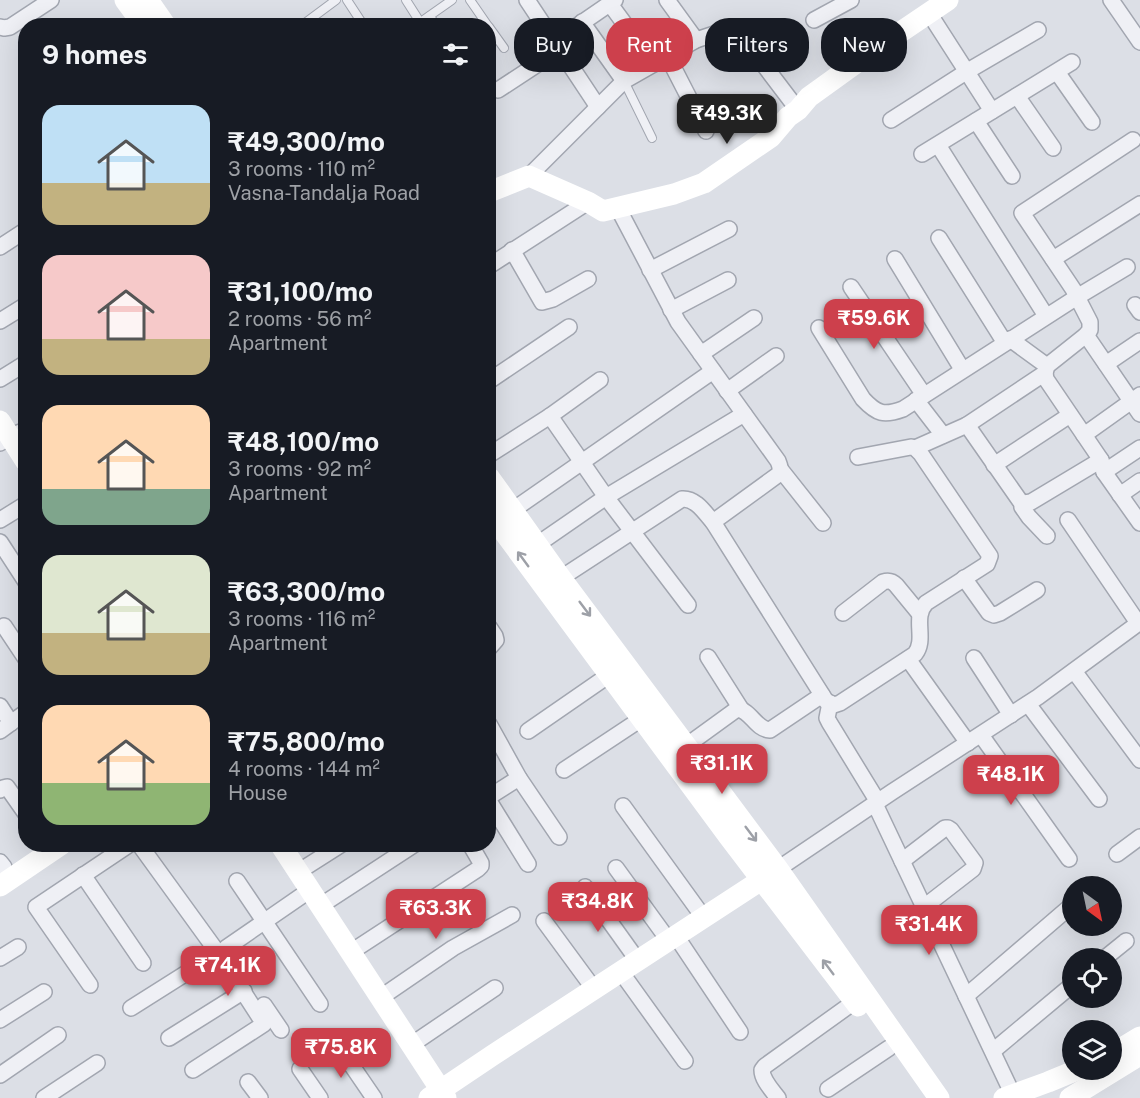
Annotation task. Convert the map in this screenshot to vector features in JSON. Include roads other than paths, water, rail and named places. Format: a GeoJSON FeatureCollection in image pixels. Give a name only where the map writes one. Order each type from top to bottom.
{"type":"FeatureCollection","features":[{"type":"Feature","properties":{"kind":"street"},"geometry":{"type":"LineString","coordinates":[[125,0],[138,18]]}},
{"type":"Feature","properties":{"kind":"street"},"geometry":{"type":"LineString","coordinates":[[148,0],[160,18]]}},
{"type":"Feature","properties":{"kind":"street"},"geometry":{"type":"LineString","coordinates":[[528,0],[539,18]]}},
{"type":"Feature","properties":{"kind":"street"},"geometry":{"type":"LineString","coordinates":[[667,0],[696,40]]}},
{"type":"Feature","properties":{"kind":"street"},"geometry":{"type":"LineString","coordinates":[[529,176],[603,211],[674,194],[704,183],[771,137],[809,97],[948,0]]}},
{"type":"Feature","properties":{"kind":"street"},"geometry":{"type":"LineString","coordinates":[[1111,0],[1140,42]]}},
{"type":"Feature","properties":{"kind":"street"},"geometry":{"type":"LineString","coordinates":[[814,20],[846,1]]}},
{"type":"Feature","properties":{"kind":"street"},"geometry":{"type":"LineString","coordinates":[[588,18],[613,2],[624,18]]}},
{"type":"Feature","properties":{"kind":"street"},"geometry":{"type":"LineString","coordinates":[[21,18],[40,3]]}},
{"type":"Feature","properties":{"kind":"street"},"geometry":{"type":"LineString","coordinates":[[928,13],[992,111]]}},
{"type":"Feature","properties":{"kind":"street"},"geometry":{"type":"LineString","coordinates":[[0,27],[10,27],[18,21]]}},
{"type":"Feature","properties":{"kind":"street"},"geometry":{"type":"LineString","coordinates":[[693,42],[735,27],[798,110]]}},
{"type":"Feature","properties":{"kind":"street"},"geometry":{"type":"LineString","coordinates":[[891,120],[1038,30]]}},
{"type":"Feature","properties":{"kind":"street"},"geometry":{"type":"LineString","coordinates":[[594,39],[624,81]]}},
{"type":"Feature","properties":{"kind":"street"},"geometry":{"type":"LineString","coordinates":[[922,154],[1072,62]]}},
{"type":"Feature","properties":{"kind":"street"},"geometry":{"type":"LineString","coordinates":[[498,90],[522,72]]}},
{"type":"Feature","properties":{"kind":"street"},"geometry":{"type":"LineString","coordinates":[[573,72],[597,108]]}},
{"type":"Feature","properties":{"kind":"street"},"geometry":{"type":"LineString","coordinates":[[496,189],[529,176],[624,81],[640,72]]}},
{"type":"Feature","properties":{"kind":"street"},"geometry":{"type":"LineString","coordinates":[[676,72],[706,131]]}},
{"type":"Feature","properties":{"kind":"street"},"geometry":{"type":"LineString","coordinates":[[1057,72],[1092,122]]}},
{"type":"Feature","properties":{"kind":"street"},"geometry":{"type":"LineString","coordinates":[[1017,96],[1053,148]]}},
{"type":"Feature","properties":{"kind":"street"},"geometry":{"type":"LineString","coordinates":[[976,121],[1012,176]]}},
{"type":"Feature","properties":{"kind":"street"},"geometry":{"type":"LineString","coordinates":[[858,457],[915,448],[967,425],[1046,369],[1086,335],[1090,330],[1090,322],[1073,289],[1022,213],[1133,140]]}},
{"type":"Feature","properties":{"kind":"street"},"geometry":{"type":"LineString","coordinates":[[938,145],[1046,316]]}},
{"type":"Feature","properties":{"kind":"street"},"geometry":{"type":"LineString","coordinates":[[496,261],[588,202]]}},
{"type":"Feature","properties":{"kind":"street"},"geometry":{"type":"LineString","coordinates":[[1053,259],[1140,204]]}},
{"type":"Feature","properties":{"kind":"street"},"geometry":{"type":"LineString","coordinates":[[618,208],[671,310],[778,461],[781,470],[823,523]]}},
{"type":"Feature","properties":{"kind":"street"},"geometry":{"type":"LineString","coordinates":[[650,270],[729,229]]}},
{"type":"Feature","properties":{"kind":"street"},"geometry":{"type":"LineString","coordinates":[[0,248],[18,236]]}},
{"type":"Feature","properties":{"kind":"street"},"geometry":{"type":"LineString","coordinates":[[939,238],[1007,341],[1046,369]]}},
{"type":"Feature","properties":{"kind":"street"},"geometry":{"type":"LineString","coordinates":[[512,250],[542,302],[553,299],[588,279]]}},
{"type":"Feature","properties":{"kind":"street"},"geometry":{"type":"LineString","coordinates":[[895,259],[962,369]]}},
{"type":"Feature","properties":{"kind":"street"},"geometry":{"type":"LineString","coordinates":[[819,328],[863,399],[870,407],[881,413],[891,414],[903,409],[962,369],[1127,267]]}},
{"type":"Feature","properties":{"kind":"street"},"geometry":{"type":"LineString","coordinates":[[671,310],[728,280]]}},
{"type":"Feature","properties":{"kind":"street"},"geometry":{"type":"LineString","coordinates":[[851,287],[943,435]]}},
{"type":"Feature","properties":{"kind":"street"},"geometry":{"type":"LineString","coordinates":[[0,321],[18,310]]}},
{"type":"Feature","properties":{"kind":"street"},"geometry":{"type":"LineString","coordinates":[[701,354],[754,318]]}},
{"type":"Feature","properties":{"kind":"street"},"geometry":{"type":"LineString","coordinates":[[496,376],[569,327]]}},
{"type":"Feature","properties":{"kind":"street"},"geometry":{"type":"LineString","coordinates":[[1086,335],[1106,364],[1135,398],[1140,414]]}},
{"type":"Feature","properties":{"kind":"street"},"geometry":{"type":"LineString","coordinates":[[1106,364],[1140,341]]}},
{"type":"Feature","properties":{"kind":"street"},"geometry":{"type":"LineString","coordinates":[[727,390],[776,356]]}},
{"type":"Feature","properties":{"kind":"street"},"geometry":{"type":"LineString","coordinates":[[0,379],[18,368]]}},
{"type":"Feature","properties":{"kind":"street"},"geometry":{"type":"LineString","coordinates":[[1046,369],[1046,379],[1140,523]]}},
{"type":"Feature","properties":{"kind":"street"},"geometry":{"type":"LineString","coordinates":[[501,521],[713,371]]}},
{"type":"Feature","properties":{"kind":"street"},"geometry":{"type":"LineString","coordinates":[[496,451],[600,380]]}},
{"type":"Feature","properties":{"kind":"street"},"geometry":{"type":"LineString","coordinates":[[1084,435],[1135,398]]}},
{"type":"Feature","properties":{"kind":"street"},"geometry":{"type":"LineString","coordinates":[[537,544],[606,498],[744,414]]}},
{"type":"Feature","properties":{"kind":"street"},"geometry":{"type":"LineString","coordinates":[[994,465],[1070,415]]}},
{"type":"Feature","properties":{"kind":"street"},"geometry":{"type":"LineString","coordinates":[[550,416],[606,498],[688,605]]}},
{"type":"Feature","properties":{"kind":"street"},"geometry":{"type":"LineString","coordinates":[[967,425],[1020,501],[1024,503],[1031,502],[1140,448]]}},
{"type":"Feature","properties":{"kind":"street"},"geometry":{"type":"LineString","coordinates":[[9,432],[18,448]]}},
{"type":"Feature","properties":{"kind":"street"},"geometry":{"type":"LineString","coordinates":[[561,578],[682,499],[689,499],[697,504],[713,522],[826,699],[834,705],[840,703],[915,654],[920,646],[919,613],[922,608],[926,603],[987,564],[990,556],[915,448]]}},
{"type":"Feature","properties":{"kind":"street"},"geometry":{"type":"LineString","coordinates":[[713,522],[779,474],[781,470]]}},
{"type":"Feature","properties":{"kind":"street"},"geometry":{"type":"LineString","coordinates":[[1120,495],[1140,481]]}},
{"type":"Feature","properties":{"kind":"street"},"geometry":{"type":"LineString","coordinates":[[496,503],[501,521],[641,719],[770,875],[939,1098]]}},
{"type":"Feature","properties":{"kind":"street"},"geometry":{"type":"LineString","coordinates":[[1024,503],[1022,507],[1047,536]]}},
{"type":"Feature","properties":{"kind":"street"},"geometry":{"type":"LineString","coordinates":[[0,520],[18,509]]}},
{"type":"Feature","properties":{"kind":"street"},"geometry":{"type":"LineString","coordinates":[[285,852],[411,1045],[439,1096],[493,1055],[1028,704],[1139,623],[1068,520]]}},
{"type":"Feature","properties":{"kind":"street"},"geometry":{"type":"LineString","coordinates":[[501,521],[537,544],[686,746],[854,1002],[927,1098]]}},
{"type":"Feature","properties":{"kind":"street"},"geometry":{"type":"LineString","coordinates":[[0,542],[18,570]]}},
{"type":"Feature","properties":{"kind":"street"},"geometry":{"type":"LineString","coordinates":[[964,578],[989,613],[994,615],[1000,614],[1037,590]]}},
{"type":"Feature","properties":{"kind":"street"},"geometry":{"type":"LineString","coordinates":[[843,613],[888,580],[896,585],[919,613]]}},
{"type":"Feature","properties":{"kind":"street"},"geometry":{"type":"LineString","coordinates":[[4,626],[18,647]]}},
{"type":"Feature","properties":{"kind":"street"},"geometry":{"type":"LineString","coordinates":[[708,657],[741,709],[761,728],[770,730],[826,699]]}},
{"type":"Feature","properties":{"kind":"street"},"geometry":{"type":"LineString","coordinates":[[974,658],[1011,715]]}},
{"type":"Feature","properties":{"kind":"street"},"geometry":{"type":"LineString","coordinates":[[908,659],[1069,859]]}},
{"type":"Feature","properties":{"kind":"street"},"geometry":{"type":"LineString","coordinates":[[1074,671],[1140,760]]}},
{"type":"Feature","properties":{"kind":"street"},"geometry":{"type":"LineString","coordinates":[[528,731],[609,675]]}},
{"type":"Feature","properties":{"kind":"street"},"geometry":{"type":"LineString","coordinates":[[826,699],[827,718],[876,803],[993,1051],[1009,1096],[1062,1076]]}},
{"type":"Feature","properties":{"kind":"street"},"geometry":{"type":"LineString","coordinates":[[1028,704],[1099,799]]}},
{"type":"Feature","properties":{"kind":"street"},"geometry":{"type":"LineString","coordinates":[[0,706],[6,727]]}},
{"type":"Feature","properties":{"kind":"street"},"geometry":{"type":"LineString","coordinates":[[686,746],[734,711],[741,709]]}},
{"type":"Feature","properties":{"kind":"street"},"geometry":{"type":"LineString","coordinates":[[564,770],[641,719]]}},
{"type":"Feature","properties":{"kind":"street"},"geometry":{"type":"LineString","coordinates":[[496,737],[519,778],[560,837]]}},
{"type":"Feature","properties":{"kind":"street"},"geometry":{"type":"LineString","coordinates":[[496,794],[519,778]]}},
{"type":"Feature","properties":{"kind":"street"},"geometry":{"type":"LineString","coordinates":[[0,790],[7,787],[18,803]]}},
{"type":"Feature","properties":{"kind":"street"},"geometry":{"type":"LineString","coordinates":[[623,806],[704,918]]}},
{"type":"Feature","properties":{"kind":"street"},"geometry":{"type":"LineString","coordinates":[[496,811],[528,864]]}},
{"type":"Feature","properties":{"kind":"street"},"geometry":{"type":"LineString","coordinates":[[902,861],[948,828],[975,863],[973,869],[924,907]]}},
{"type":"Feature","properties":{"kind":"street"},"geometry":{"type":"LineString","coordinates":[[1117,854],[1140,837]]}},
{"type":"Feature","properties":{"kind":"street"},"geometry":{"type":"LineString","coordinates":[[1,871],[26,852]]}},
{"type":"Feature","properties":{"kind":"street"},"geometry":{"type":"LineString","coordinates":[[1,871],[44,852]]}},
{"type":"Feature","properties":{"kind":"street"},"geometry":{"type":"LineString","coordinates":[[90,985],[36,907],[118,852]]}},
{"type":"Feature","properties":{"kind":"street"},"geometry":{"type":"LineString","coordinates":[[145,852],[218,953],[264,1024],[193,1070]]}},
{"type":"Feature","properties":{"kind":"street"},"geometry":{"type":"LineString","coordinates":[[310,889],[336,852]]}},
{"type":"Feature","properties":{"kind":"street"},"geometry":{"type":"LineString","coordinates":[[281,1030],[226,948],[310,889],[397,852]]}},
{"type":"Feature","properties":{"kind":"street"},"geometry":{"type":"LineString","coordinates":[[351,952],[478,869],[481,863],[475,852]]}},
{"type":"Feature","properties":{"kind":"street"},"geometry":{"type":"LineString","coordinates":[[616,868],[672,939],[740,1032]]}},
{"type":"Feature","properties":{"kind":"street"},"geometry":{"type":"LineString","coordinates":[[83,876],[143,963]]}},
{"type":"Feature","properties":{"kind":"street"},"geometry":{"type":"LineString","coordinates":[[237,881],[320,1004]]}},
{"type":"Feature","properties":{"kind":"street"},"geometry":{"type":"LineString","coordinates":[[585,887],[685,1061]]}},
{"type":"Feature","properties":{"kind":"street"},"geometry":{"type":"LineString","coordinates":[[966,996],[1062,914]]}},
{"type":"Feature","properties":{"kind":"street"},"geometry":{"type":"LineString","coordinates":[[381,998],[453,948],[512,915]]}},
{"type":"Feature","properties":{"kind":"street"},"geometry":{"type":"LineString","coordinates":[[544,921],[594,989]]}},
{"type":"Feature","properties":{"kind":"street"},"geometry":{"type":"LineString","coordinates":[[1117,948],[1126,941]]}},
{"type":"Feature","properties":{"kind":"street"},"geometry":{"type":"LineString","coordinates":[[0,958],[18,947]]}},
{"type":"Feature","properties":{"kind":"street"},"geometry":{"type":"LineString","coordinates":[[131,1008],[218,953]]}},
{"type":"Feature","properties":{"kind":"street"},"geometry":{"type":"LineString","coordinates":[[411,1045],[495,988]]}},
{"type":"Feature","properties":{"kind":"street"},"geometry":{"type":"LineString","coordinates":[[169,1038],[244,991]]}},
{"type":"Feature","properties":{"kind":"street"},"geometry":{"type":"LineString","coordinates":[[0,1020],[44,992]]}},
{"type":"Feature","properties":{"kind":"street"},"geometry":{"type":"LineString","coordinates":[[993,1051],[1062,993]]}},
{"type":"Feature","properties":{"kind":"street"},"geometry":{"type":"LineString","coordinates":[[778,1098],[764,1079],[762,1070],[765,1066],[854,1002]]}},
{"type":"Feature","properties":{"kind":"street"},"geometry":{"type":"LineString","coordinates":[[0,1075],[58,1035]]}},
{"type":"Feature","properties":{"kind":"street"},"geometry":{"type":"LineString","coordinates":[[1122,1048],[1140,1037]]}},
{"type":"Feature","properties":{"kind":"street"},"geometry":{"type":"LineString","coordinates":[[335,1041],[374,1098]]}},
{"type":"Feature","properties":{"kind":"street"},"geometry":{"type":"LineString","coordinates":[[828,1089],[889,1048]]}},
{"type":"Feature","properties":{"kind":"street"},"geometry":{"type":"LineString","coordinates":[[1070,1098],[1140,1055]]}},
{"type":"Feature","properties":{"kind":"street"},"geometry":{"type":"LineString","coordinates":[[44,1098],[97,1063]]}},
{"type":"Feature","properties":{"kind":"street"},"geometry":{"type":"LineString","coordinates":[[300,1069],[320,1098]]}},
{"type":"Feature","properties":{"kind":"street"},"geometry":{"type":"LineString","coordinates":[[248,1082],[260,1098]]}},
{"type":"Feature","properties":{"kind":"lane"},"geometry":{"type":"LineString","coordinates":[[312,18],[336,0]]}},
{"type":"Feature","properties":{"kind":"lane"},"geometry":{"type":"LineString","coordinates":[[347,0],[359,18]]}},
{"type":"Feature","properties":{"kind":"lane"},"geometry":{"type":"LineString","coordinates":[[406,0],[415,18]]}},
{"type":"Feature","properties":{"kind":"lane"},"geometry":{"type":"LineString","coordinates":[[427,18],[452,0]]}},
{"type":"Feature","properties":{"kind":"lane"},"geometry":{"type":"LineString","coordinates":[[470,0],[483,18]]}},
{"type":"Feature","properties":{"kind":"lane"},"geometry":{"type":"LineString","coordinates":[[496,36],[504,48]]}},
{"type":"Feature","properties":{"kind":"lane"},"geometry":{"type":"LineString","coordinates":[[624,81],[652,138]]}}]}
